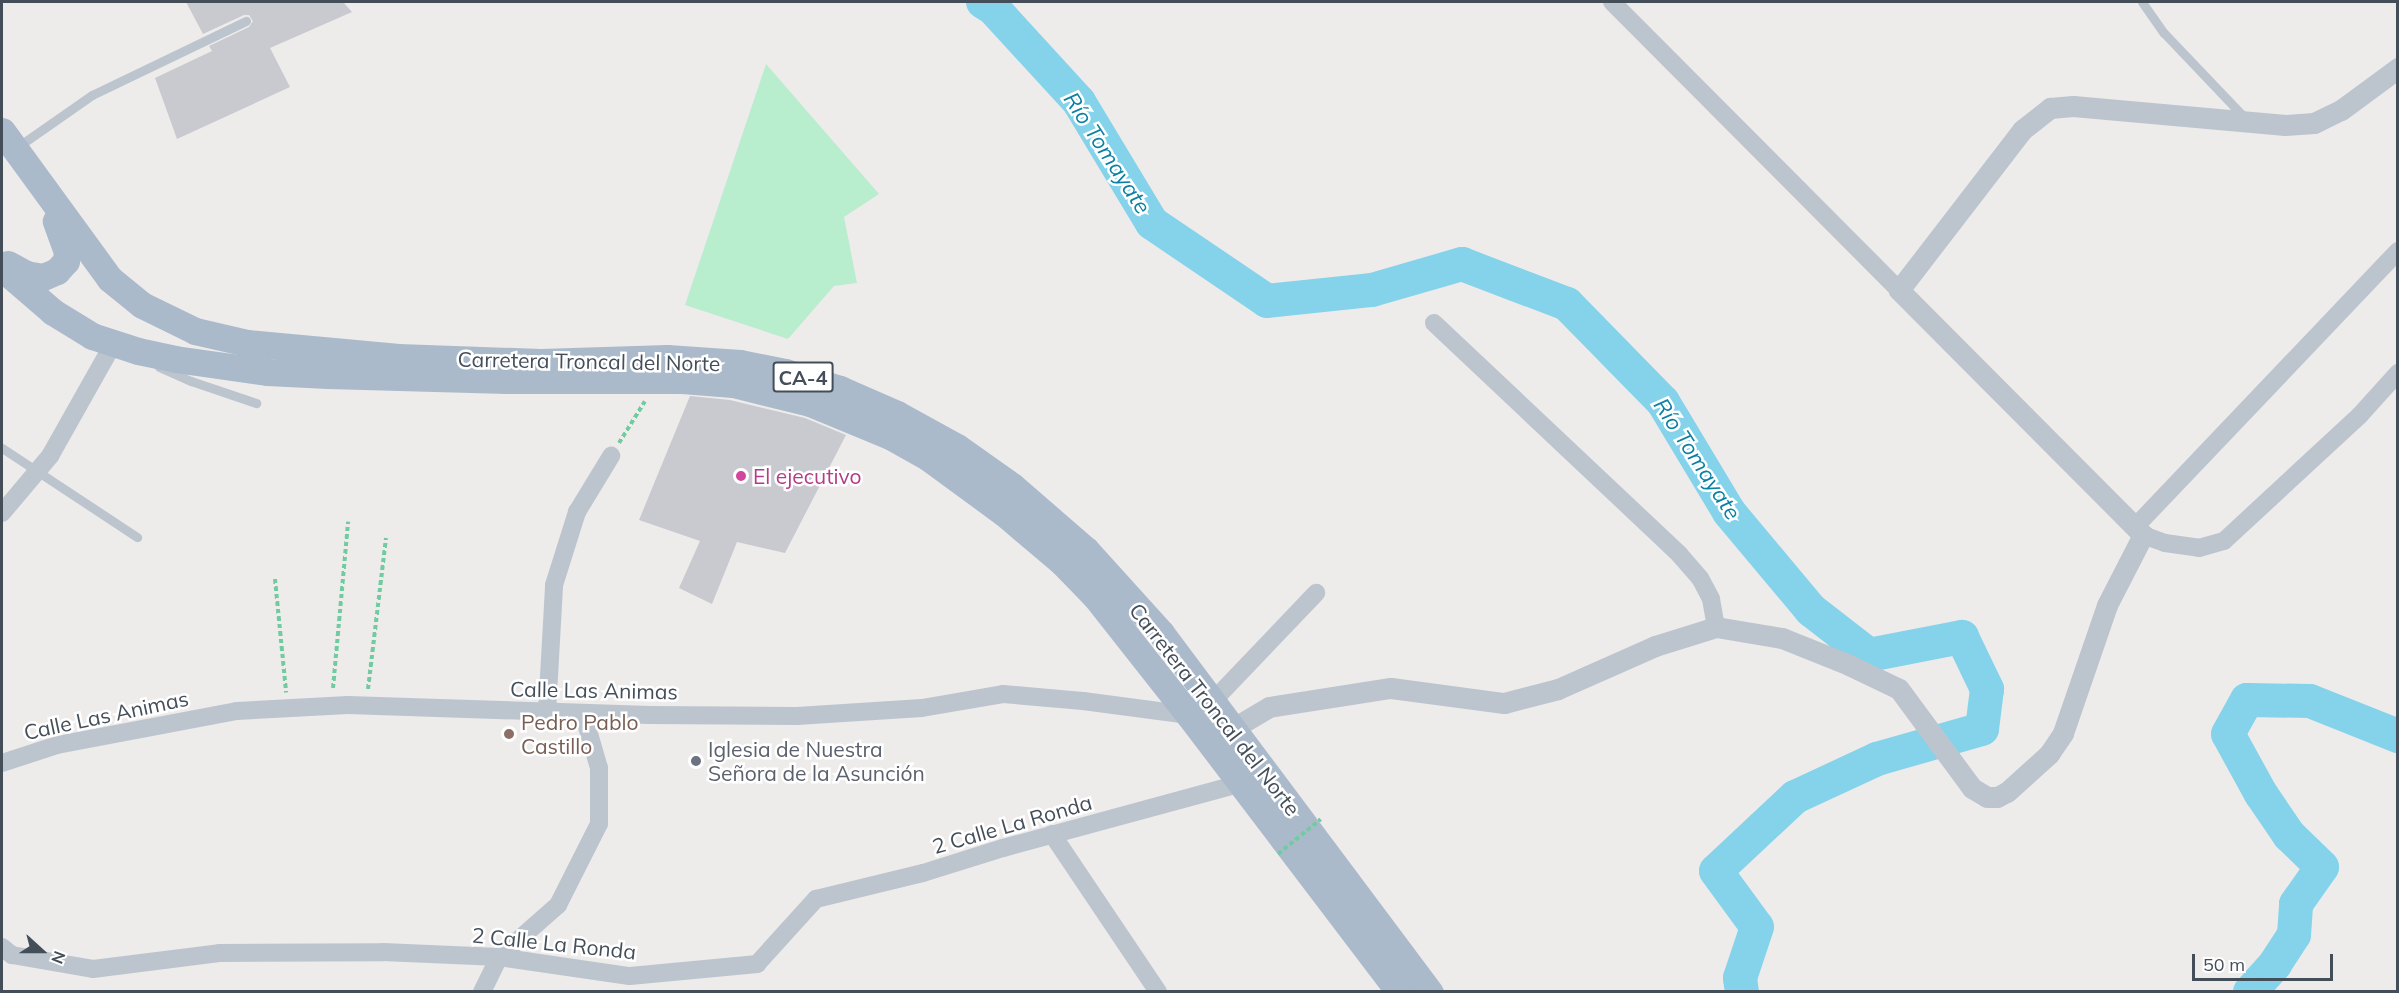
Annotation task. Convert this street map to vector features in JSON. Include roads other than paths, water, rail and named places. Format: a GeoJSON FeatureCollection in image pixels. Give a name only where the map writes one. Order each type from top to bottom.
{"type":"FeatureCollection","features":[{"type":"Feature","properties":{"kind":"main road","name":"Carretera Troncal del Norte"},"geometry":{"type":"LineString","coordinates":[[8,140],[94,260],[126,294],[179,324],[218,337],[287,347],[398,357],[541,362],[668,358],[728,362],[812,379],[897,414],[966,453],[1044,511],[1086,550],[1161,633],[1242,783],[1399,992]]}},
{"type":"Feature","properties":{"kind":"main road"},"geometry":{"type":"LineString","coordinates":[[2,261],[26,274],[43,277],[57,272],[66,261],[68,252],[46,192]]}},
{"type":"Feature","properties":{"kind":"main road","name":"Carretera Troncal del Norte"},"geometry":{"type":"LineString","coordinates":[[2,268],[53,312],[92,336],[126,348],[216,366],[308,374],[506,380],[658,380],[733,384],[782,394],[890,436],[929,458],[1004,513],[1063,563],[1200,708],[1232,729],[1430,992]]}},
{"type":"Feature","properties":{"kind":"street"},"geometry":{"type":"LineString","coordinates":[[1612,2],[2139,531],[2165,543],[2199,548],[2224,540],[2360,415],[2397,373]]}},
{"type":"Feature","properties":{"kind":"street"},"geometry":{"type":"LineString","coordinates":[[1899,290],[2022,130],[2050,108],[2073,106],[2249,123],[2285,125],[2314,123],[2341,110],[2397,68]]}},
{"type":"Feature","properties":{"kind":"street"},"geometry":{"type":"LineString","coordinates":[[1232,729],[1269,707],[1391,688],[1504,703],[1558,689],[1654,646],[1716,627],[1782,638],[1849,665],[1899,689],[1966,781],[1979,794],[1997,797],[2028,775],[2057,744],[2070,716],[2107,605],[2139,531],[2397,251]]}},
{"type":"Feature","properties":{"kind":"street"},"geometry":{"type":"LineString","coordinates":[[1434,323],[1679,554],[1700,578],[1711,599],[1716,627]]}},
{"type":"Feature","properties":{"kind":"street"},"geometry":{"type":"LineString","coordinates":[[2,513],[50,456],[126,348]]}},
{"type":"Feature","properties":{"kind":"street"},"geometry":{"type":"LineString","coordinates":[[547,712],[554,585],[577,512],[611,456]]}},
{"type":"Feature","properties":{"kind":"street"},"geometry":{"type":"LineString","coordinates":[[1200,708],[1316,593]]}},
{"type":"Feature","properties":{"kind":"street","name":"Calle Las Animas"},"geometry":{"type":"LineString","coordinates":[[2,763],[57,745],[237,711],[331,706],[797,716],[922,708],[1003,694],[1200,708]]}},
{"type":"Feature","properties":{"kind":"street"},"geometry":{"type":"LineString","coordinates":[[482,992],[499,957],[558,905],[599,824],[599,768],[583,713]]}},
{"type":"Feature","properties":{"kind":"street","name":"2 Calle La Ronda"},"geometry":{"type":"LineString","coordinates":[[2,947],[12,955],[93,969],[219,953],[383,952],[499,957],[630,976],[757,964],[816,899],[923,873],[1052,834],[1242,783]]}},
{"type":"Feature","properties":{"kind":"street"},"geometry":{"type":"LineString","coordinates":[[1052,834],[1158,992]]}},
{"type":"Feature","properties":{"kind":"lane"},"geometry":{"type":"LineString","coordinates":[[2142,2],[2164,33],[2249,123]]}},
{"type":"Feature","properties":{"kind":"lane"},"geometry":{"type":"LineString","coordinates":[[8,140],[92,95],[246,21]]}},
{"type":"Feature","properties":{"kind":"lane"},"geometry":{"type":"LineString","coordinates":[[126,348],[174,374],[256,403]]}},
{"type":"Feature","properties":{"kind":"lane"},"geometry":{"type":"LineString","coordinates":[[2,448],[137,537]]}},
{"type":"Feature","properties":{"kind":"waterway","name":"Río Tomayate"},"geometry":{"type":"LineString","coordinates":[[983,2],[993,8],[1079,102],[1152,223],[1267,301],[1372,290],[1462,264],[1567,304],[1663,402],[1729,512],[1811,610],[1869,655],[1962,637],[1987,689],[1982,729],[1877,759],[1795,797],[1716,871],[1757,927],[1740,978],[1742,992]]}},
{"type":"Feature","properties":{"kind":"waterway","name":"Río Tomayate"},"geometry":{"type":"LineString","coordinates":[[2250,992],[2275,964],[2294,935],[2296,904],[2322,867],[2289,835],[2261,794],[2228,734],[2247,700],[2310,701],[2398,736]]}},
{"type":"Feature","properties":{"kind":"place","name":"El ejecutivo"},"geometry":{"type":"Point","coordinates":[741,476]}},
{"type":"Feature","properties":{"kind":"place","name":"Pedro Pablo Castillo"},"geometry":{"type":"Point","coordinates":[509,734]}},
{"type":"Feature","properties":{"kind":"place","name":"Iglesia de Nuestra Señora de la Asunción"},"geometry":{"type":"Point","coordinates":[696,761]}}]}
